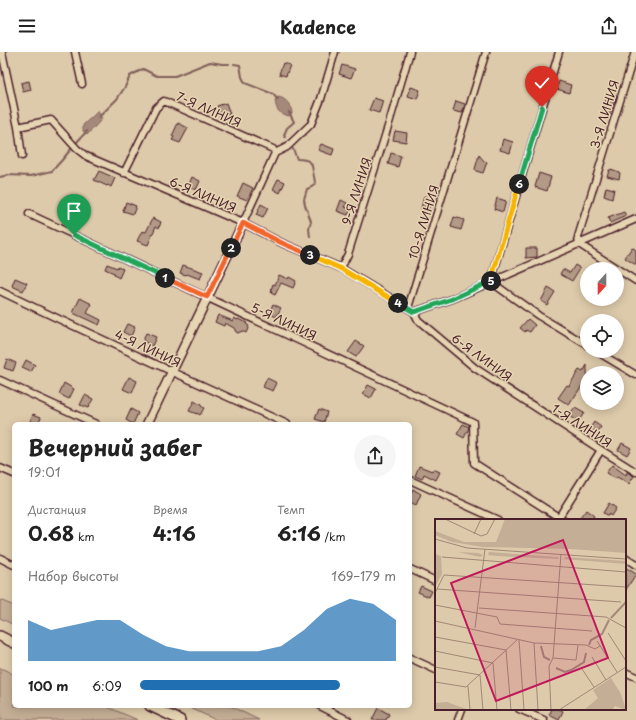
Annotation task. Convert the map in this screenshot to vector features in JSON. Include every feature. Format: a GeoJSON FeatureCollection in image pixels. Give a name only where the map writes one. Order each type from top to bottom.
{"type":"FeatureCollection","features":[{"type":"Feature","properties":{"kind":"main road"},"geometry":{"type":"LineString","coordinates":[[0,636],[12,642]]}},
{"type":"Feature","properties":{"kind":"main road"},"geometry":{"type":"LineString","coordinates":[[154,708],[180,720]]}},
{"type":"Feature","properties":{"kind":"street"},"geometry":{"type":"LineString","coordinates":[[2,52],[18,127],[22,156]]}},
{"type":"Feature","properties":{"kind":"street"},"geometry":{"type":"LineString","coordinates":[[75,52],[82,84]]}},
{"type":"Feature","properties":{"kind":"street"},"geometry":{"type":"LineString","coordinates":[[149,422],[275,153],[287,148],[311,124],[321,99],[335,52]]}},
{"type":"Feature","properties":{"kind":"street","name":"9-Я ЛИНИЯ"},"geometry":{"type":"LineString","coordinates":[[340,268],[348,254],[410,52]]}},
{"type":"Feature","properties":{"kind":"street","name":"10-Я ЛИНИЯ"},"geometry":{"type":"LineString","coordinates":[[408,308],[486,52]]}},
{"type":"Feature","properties":{"kind":"street"},"geometry":{"type":"LineString","coordinates":[[491,282],[559,52]]}},
{"type":"Feature","properties":{"kind":"street","name":"3-Я ЛИНИЯ"},"geometry":{"type":"LineString","coordinates":[[579,244],[578,237],[635,52]]}},
{"type":"Feature","properties":{"kind":"street","name":"7-Я ЛИНИЯ"},"geometry":{"type":"LineString","coordinates":[[124,173],[156,108],[164,101],[273,149],[275,153]]}},
{"type":"Feature","properties":{"kind":"street","name":"6-Я ЛИНИЯ"},"geometry":{"type":"LineString","coordinates":[[18,127],[51,120],[77,149],[86,156],[243,223],[282,243],[340,268],[414,312],[418,320],[475,368],[537,409]]}},
{"type":"Feature","properties":{"kind":"street","name":"5-Я ЛИНИЯ"},"geometry":{"type":"LineString","coordinates":[[29,214],[473,422],[474,462],[559,519]]}},
{"type":"Feature","properties":{"kind":"street"},"geometry":{"type":"LineString","coordinates":[[414,312],[452,299],[636,219]]}},
{"type":"Feature","properties":{"kind":"street"},"geometry":{"type":"LineString","coordinates":[[579,244],[636,281]]}},
{"type":"Feature","properties":{"kind":"street"},"geometry":{"type":"LineString","coordinates":[[491,282],[539,316],[580,342]]}},
{"type":"Feature","properties":{"kind":"street","name":"4-Я ЛИНИЯ"},"geometry":{"type":"LineString","coordinates":[[0,291],[283,422]]}},
{"type":"Feature","properties":{"kind":"street"},"geometry":{"type":"LineString","coordinates":[[608,358],[636,375]]}},
{"type":"Feature","properties":{"kind":"street"},"geometry":{"type":"LineString","coordinates":[[0,380],[92,422]]}},
{"type":"Feature","properties":{"kind":"street","name":"1-Я ЛИНИЯ"},"geometry":{"type":"LineString","coordinates":[[537,409],[636,472]]}},
{"type":"Feature","properties":{"kind":"street"},"geometry":{"type":"LineString","coordinates":[[559,519],[601,450]]}},
{"type":"Feature","properties":{"kind":"street"},"geometry":{"type":"LineString","coordinates":[[0,468],[12,473]]}},
{"type":"Feature","properties":{"kind":"street"},"geometry":{"type":"LineString","coordinates":[[412,481],[496,519]]}},
{"type":"Feature","properties":{"kind":"street"},"geometry":{"type":"LineString","coordinates":[[0,558],[12,564]]}},
{"type":"Feature","properties":{"kind":"street"},"geometry":{"type":"LineString","coordinates":[[626,559],[636,565]]}},
{"type":"Feature","properties":{"kind":"street"},"geometry":{"type":"LineString","coordinates":[[412,570],[435,581]]}},
{"type":"Feature","properties":{"kind":"street"},"geometry":{"type":"LineString","coordinates":[[412,659],[435,670]]}},
{"type":"Feature","properties":{"kind":"street"},"geometry":{"type":"LineString","coordinates":[[626,672],[636,677]]}},
{"type":"Feature","properties":{"kind":"street"},"geometry":{"type":"LineString","coordinates":[[324,708],[348,720]]}},
{"type":"Feature","properties":{"kind":"street"},"geometry":{"type":"LineString","coordinates":[[458,720],[462,710]]}},
{"type":"Feature","properties":{"kind":"street"},"geometry":{"type":"LineString","coordinates":[[521,710],[544,720]]}},
{"type":"Feature","properties":{"kind":"shaded area"},"geometry":{"type":"Polygon","coordinates":[[[278,97],[286,100],[291,107],[292,113],[289,116],[280,113],[277,109],[275,100],[278,97]]]}},
{"type":"Feature","properties":{"kind":"shaded area"},"geometry":{"type":"Polygon","coordinates":[[[98,111],[102,119],[87,135],[83,131],[83,125],[98,111]]]}},
{"type":"Feature","properties":{"kind":"shaded area"},"geometry":{"type":"Polygon","coordinates":[[[0,600],[12,605],[12,624],[0,618],[0,600]]]}},
{"type":"Feature","properties":{"kind":"shaded area"},"geometry":{"type":"Polygon","coordinates":[[[0,668],[12,674],[12,708],[110,708],[138,720],[0,720],[0,668]]]}},
{"type":"Feature","properties":{"kind":"shaded area"},"geometry":{"type":"Polygon","coordinates":[[[190,708],[234,708],[259,720],[216,720],[190,708]]]}},
{"type":"Feature","properties":{"kind":"building"},"geometry":{"type":"Polygon","coordinates":[[[283,63],[290,65],[286,76],[279,74],[283,63]]]}},
{"type":"Feature","properties":{"kind":"building"},"geometry":{"type":"Polygon","coordinates":[[[342,65],[355,69],[351,78],[339,74],[342,65]]]}},
{"type":"Feature","properties":{"kind":"building"},"geometry":{"type":"Polygon","coordinates":[[[29,81],[31,90],[23,92],[21,83],[29,81]]]}},
{"type":"Feature","properties":{"kind":"building"},"geometry":{"type":"Polygon","coordinates":[[[559,81],[571,85],[569,93],[557,89],[559,81]]]}},
{"type":"Feature","properties":{"kind":"building"},"geometry":{"type":"Polygon","coordinates":[[[411,87],[420,90],[417,99],[408,96],[411,87]]]}},
{"type":"Feature","properties":{"kind":"building"},"geometry":{"type":"Polygon","coordinates":[[[609,93],[617,96],[609,116],[603,113],[606,106],[604,105],[609,93]]]}},
{"type":"Feature","properties":{"kind":"building"},"geometry":{"type":"Polygon","coordinates":[[[374,98],[383,101],[379,113],[369,110],[374,98]]]}},
{"type":"Feature","properties":{"kind":"building"},"geometry":{"type":"Polygon","coordinates":[[[456,101],[465,104],[462,113],[453,111],[456,101]]]}},
{"type":"Feature","properties":{"kind":"building"},"geometry":{"type":"Polygon","coordinates":[[[226,103],[230,114],[220,117],[217,106],[226,103]]]}},
{"type":"Feature","properties":{"kind":"building"},"geometry":{"type":"Polygon","coordinates":[[[178,123],[188,128],[180,143],[172,140],[174,137],[172,136],[178,123]]]}},
{"type":"Feature","properties":{"kind":"building"},"geometry":{"type":"Polygon","coordinates":[[[395,131],[407,133],[406,142],[393,140],[395,131]]]}},
{"type":"Feature","properties":{"kind":"building"},"geometry":{"type":"Polygon","coordinates":[[[503,139],[513,142],[510,153],[500,150],[503,139]]]}},
{"type":"Feature","properties":{"kind":"building"},"geometry":{"type":"Polygon","coordinates":[[[321,144],[334,149],[332,155],[318,150],[321,144]]]}},
{"type":"Feature","properties":{"kind":"building"},"geometry":{"type":"Polygon","coordinates":[[[391,153],[401,156],[398,167],[388,164],[391,153]]]}},
{"type":"Feature","properties":{"kind":"building"},"geometry":{"type":"Polygon","coordinates":[[[479,155],[484,161],[487,162],[483,173],[476,171],[475,169],[479,155]]]}},
{"type":"Feature","properties":{"kind":"building"},"geometry":{"type":"Polygon","coordinates":[[[611,169],[620,173],[619,179],[607,176],[609,170],[611,169]]]}},
{"type":"Feature","properties":{"kind":"building"},"geometry":{"type":"Polygon","coordinates":[[[99,171],[115,178],[111,187],[94,180],[99,171]]]}},
{"type":"Feature","properties":{"kind":"building"},"geometry":{"type":"Polygon","coordinates":[[[539,173],[551,177],[547,191],[535,187],[539,173]]]}},
{"type":"Feature","properties":{"kind":"building"},"geometry":{"type":"Polygon","coordinates":[[[192,177],[200,181],[196,190],[188,187],[192,177]]]}},
{"type":"Feature","properties":{"kind":"building"},"geometry":{"type":"Polygon","coordinates":[[[278,179],[285,182],[280,193],[273,189],[278,179]]]}},
{"type":"Feature","properties":{"kind":"building"},"geometry":{"type":"Polygon","coordinates":[[[243,183],[253,188],[247,200],[237,196],[243,183]]]}},
{"type":"Feature","properties":{"kind":"building"},"geometry":{"type":"Polygon","coordinates":[[[606,187],[614,189],[612,199],[604,196],[606,187]]]}},
{"type":"Feature","properties":{"kind":"building"},"geometry":{"type":"Polygon","coordinates":[[[424,196],[431,198],[428,211],[421,209],[424,196]]]}},
{"type":"Feature","properties":{"kind":"building"},"geometry":{"type":"Polygon","coordinates":[[[497,198],[506,201],[503,212],[494,209],[497,198]]]}},
{"type":"Feature","properties":{"kind":"building"},"geometry":{"type":"Polygon","coordinates":[[[341,200],[347,203],[345,207],[351,209],[348,215],[337,211],[341,200]]]}},
{"type":"Feature","properties":{"kind":"building"},"geometry":{"type":"Polygon","coordinates":[[[126,202],[136,206],[133,214],[123,211],[126,202]]]}},
{"type":"Feature","properties":{"kind":"building"},"geometry":{"type":"Polygon","coordinates":[[[261,204],[268,208],[263,218],[256,215],[261,204]]]}},
{"type":"Feature","properties":{"kind":"building"},"geometry":{"type":"Polygon","coordinates":[[[624,212],[626,216],[610,223],[608,218],[624,212]]]}},
{"type":"Feature","properties":{"kind":"building"},"geometry":{"type":"Polygon","coordinates":[[[454,217],[464,220],[461,230],[451,227],[454,217]]]}},
{"type":"Feature","properties":{"kind":"building"},"geometry":{"type":"Polygon","coordinates":[[[153,218],[161,222],[159,228],[156,226],[148,245],[137,241],[142,231],[146,232],[153,218]]]}},
{"type":"Feature","properties":{"kind":"building"},"geometry":{"type":"Polygon","coordinates":[[[632,247],[636,250],[636,265],[625,258],[632,247]]]}},
{"type":"Feature","properties":{"kind":"building"},"geometry":{"type":"Polygon","coordinates":[[[526,248],[537,248],[537,257],[526,258],[526,248]]]}},
{"type":"Feature","properties":{"kind":"building"},"geometry":{"type":"Polygon","coordinates":[[[107,264],[117,268],[118,266],[123,269],[119,278],[114,275],[114,273],[105,269],[107,264]]]}},
{"type":"Feature","properties":{"kind":"building"},"geometry":{"type":"Polygon","coordinates":[[[183,265],[203,272],[200,279],[180,273],[183,265]]]}},
{"type":"Feature","properties":{"kind":"building"},"geometry":{"type":"Polygon","coordinates":[[[575,265],[580,268],[572,281],[560,274],[563,269],[570,273],[575,265]]]}},
{"type":"Feature","properties":{"kind":"building"},"geometry":{"type":"Polygon","coordinates":[[[279,275],[288,279],[289,277],[296,281],[293,288],[281,283],[275,295],[271,293],[271,290],[279,275]]]}},
{"type":"Feature","properties":{"kind":"building"},"geometry":{"type":"Polygon","coordinates":[[[15,278],[27,283],[23,291],[12,286],[15,278]]]}},
{"type":"Feature","properties":{"kind":"building"},"geometry":{"type":"Polygon","coordinates":[[[548,288],[555,292],[547,305],[541,301],[548,288]]]}},
{"type":"Feature","properties":{"kind":"building"},"geometry":{"type":"Polygon","coordinates":[[[80,298],[92,304],[87,313],[101,320],[99,325],[73,313],[80,298]]]}},
{"type":"Feature","properties":{"kind":"building"},"geometry":{"type":"Polygon","coordinates":[[[273,304],[281,308],[276,317],[269,313],[273,304]]]}},
{"type":"Feature","properties":{"kind":"building"},"geometry":{"type":"Polygon","coordinates":[[[218,315],[233,321],[235,318],[247,323],[246,324],[249,326],[246,333],[242,331],[238,333],[234,328],[225,323],[224,326],[215,322],[218,315]]]}},
{"type":"Feature","properties":{"kind":"building"},"geometry":{"type":"Polygon","coordinates":[[[528,319],[535,325],[530,332],[526,330],[525,332],[520,328],[528,319]]]}},
{"type":"Feature","properties":{"kind":"building"},"geometry":{"type":"Polygon","coordinates":[[[127,324],[135,327],[131,336],[123,332],[127,324]]]}},
{"type":"Feature","properties":{"kind":"building"},"geometry":{"type":"Polygon","coordinates":[[[146,333],[156,337],[152,346],[143,341],[146,333]]]}},
{"type":"Feature","properties":{"kind":"building"},"geometry":{"type":"Polygon","coordinates":[[[356,341],[364,346],[356,357],[348,352],[356,341]]]}},
{"type":"Feature","properties":{"kind":"building"},"geometry":{"type":"Polygon","coordinates":[[[7,359],[16,363],[13,371],[4,368],[7,359]]]}},
{"type":"Feature","properties":{"kind":"building"},"geometry":{"type":"Polygon","coordinates":[[[26,360],[35,365],[31,372],[22,368],[26,360]]]}},
{"type":"Feature","properties":{"kind":"building"},"geometry":{"type":"Polygon","coordinates":[[[579,370],[580,388],[569,405],[558,398],[567,385],[569,386],[579,370]]]}},
{"type":"Feature","properties":{"kind":"building"},"geometry":{"type":"Polygon","coordinates":[[[129,377],[137,381],[132,393],[123,389],[129,377]]]}},
{"type":"Feature","properties":{"kind":"building"},"geometry":{"type":"Polygon","coordinates":[[[267,378],[277,383],[273,391],[263,387],[267,378]]]}},
{"type":"Feature","properties":{"kind":"building"},"geometry":{"type":"Polygon","coordinates":[[[64,383],[74,389],[69,399],[59,394],[64,383]]]}},
{"type":"Feature","properties":{"kind":"building"},"geometry":{"type":"Polygon","coordinates":[[[368,385],[376,389],[371,398],[363,394],[368,385]]]}},
{"type":"Feature","properties":{"kind":"building"},"geometry":{"type":"Polygon","coordinates":[[[85,395],[93,399],[88,408],[80,405],[85,395]]]}},
{"type":"Feature","properties":{"kind":"building"},"geometry":{"type":"Polygon","coordinates":[[[194,401],[204,408],[200,415],[189,411],[194,401]]]}},
{"type":"Feature","properties":{"kind":"building"},"geometry":{"type":"Polygon","coordinates":[[[575,408],[584,413],[578,422],[569,416],[575,408]]]}},
{"type":"Feature","properties":{"kind":"building"},"geometry":{"type":"Polygon","coordinates":[[[131,409],[138,413],[134,422],[126,420],[131,409]]]}},
{"type":"Feature","properties":{"kind":"building"},"geometry":{"type":"Polygon","coordinates":[[[319,409],[327,412],[324,422],[315,419],[319,409]]]}},
{"type":"Feature","properties":{"kind":"building"},"geometry":{"type":"Polygon","coordinates":[[[33,414],[41,417],[39,422],[30,422],[33,414]]]}},
{"type":"Feature","properties":{"kind":"building"},"geometry":{"type":"Polygon","coordinates":[[[594,422],[601,427],[596,435],[589,430],[594,422]]]}},
{"type":"Feature","properties":{"kind":"building"},"geometry":{"type":"Polygon","coordinates":[[[463,424],[469,427],[464,438],[457,434],[463,424]]]}},
{"type":"Feature","properties":{"kind":"building"},"geometry":{"type":"Polygon","coordinates":[[[622,443],[631,448],[627,455],[618,450],[622,443]]]}},
{"type":"Feature","properties":{"kind":"building"},"geometry":{"type":"Polygon","coordinates":[[[612,465],[626,475],[627,472],[634,476],[629,484],[606,473],[612,465]]]}},
{"type":"Feature","properties":{"kind":"building"},"geometry":{"type":"Polygon","coordinates":[[[419,466],[432,471],[433,469],[440,472],[436,480],[424,474],[422,479],[415,476],[419,466]]]}},
{"type":"Feature","properties":{"kind":"building"},"geometry":{"type":"Polygon","coordinates":[[[413,489],[421,494],[416,505],[412,503],[413,489]]]}},
{"type":"Feature","properties":{"kind":"building"},"geometry":{"type":"Polygon","coordinates":[[[609,503],[616,508],[611,516],[603,513],[609,503]]]}},
{"type":"Feature","properties":{"kind":"building"},"geometry":{"type":"Polygon","coordinates":[[[586,510],[594,516],[592,519],[580,518],[586,510]]]}},
{"type":"Feature","properties":{"kind":"building"},"geometry":{"type":"Polygon","coordinates":[[[626,568],[636,574],[626,589],[626,568]]]}},
{"type":"Feature","properties":{"kind":"building"},"geometry":{"type":"Polygon","coordinates":[[[421,586],[432,591],[429,597],[418,592],[421,586]]]}},
{"type":"Feature","properties":{"kind":"building"},"geometry":{"type":"Polygon","coordinates":[[[378,708],[389,714],[386,720],[372,720],[378,708]]]}},
{"type":"Feature","properties":{"kind":"building"},"geometry":{"type":"Polygon","coordinates":[[[552,710],[563,711],[559,720],[549,715],[552,710]]]}},
{"type":"Feature","properties":{"kind":"waterway"},"geometry":{"type":"LineString","coordinates":[[99,117],[117,99],[130,76],[143,69],[157,76],[175,76],[210,62],[229,64]]}},
{"type":"Feature","properties":{"kind":"waterway"},"geometry":{"type":"LineString","coordinates":[[234,64],[240,65],[242,77],[245,83],[273,94],[278,100]]}},
{"type":"Feature","properties":{"kind":"waterway"},"geometry":{"type":"LineString","coordinates":[[285,137],[284,135],[287,128],[294,122],[289,112]]}},
{"type":"Feature","properties":{"kind":"waterway"},"geometry":{"type":"LineString","coordinates":[[76,143],[87,131]]}},
{"type":"Feature","properties":{"kind":"waterway"},"geometry":{"type":"LineString","coordinates":[[0,177],[8,175],[31,176],[52,171],[71,149]]}},
{"type":"Feature","properties":{"kind":"waterway"},"geometry":{"type":"LineString","coordinates":[[293,149],[297,159],[309,161],[311,163],[315,180],[313,186],[307,189],[304,199],[311,221],[309,229],[310,237]]}},
{"type":"Feature","properties":{"kind":"route"},"geometry":{"type":"LineString","coordinates":[[74,235],[207,297],[243,223],[282,243],[340,268],[414,312],[452,299],[491,282],[542,107]]}}]}
